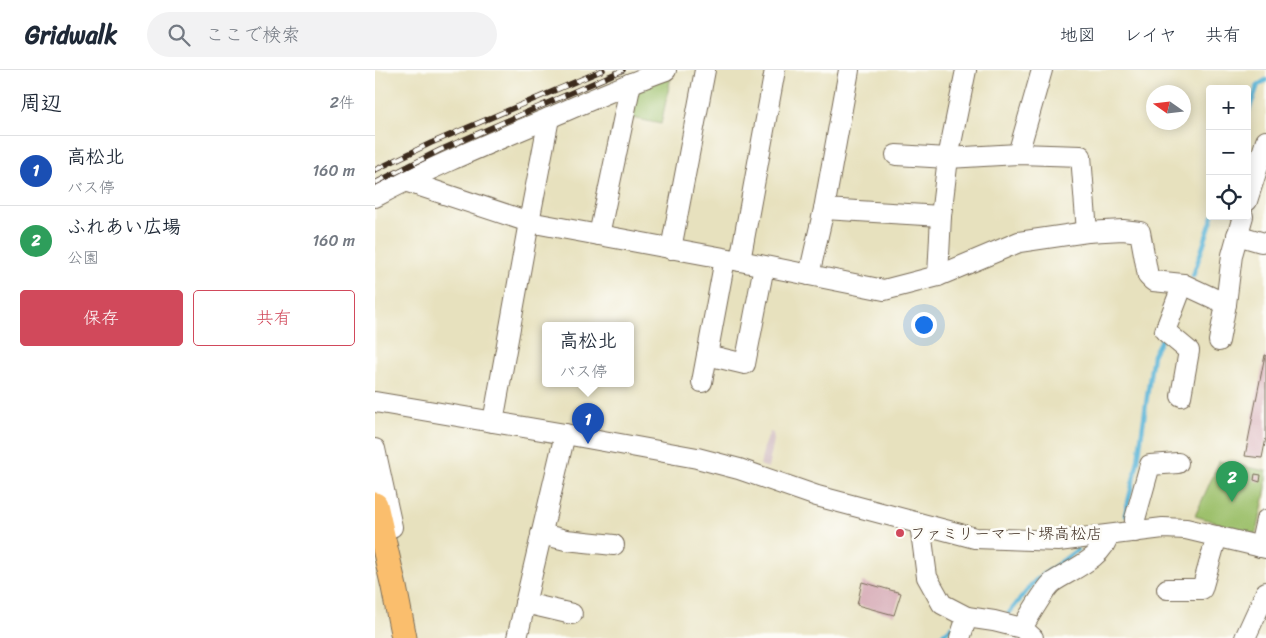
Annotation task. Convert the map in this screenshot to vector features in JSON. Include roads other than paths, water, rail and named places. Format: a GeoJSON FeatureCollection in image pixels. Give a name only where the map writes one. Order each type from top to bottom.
{"type":"FeatureCollection","features":[{"type":"Feature","properties":{"kind":"main road"},"geometry":{"type":"LineString","coordinates":[[375,505],[404,638]]}},
{"type":"Feature","properties":{"kind":"street"},"geometry":{"type":"LineString","coordinates":[[375,197],[405,181],[504,136],[666,70]]}},
{"type":"Feature","properties":{"kind":"street"},"geometry":{"type":"LineString","coordinates":[[671,248],[705,70]]}},
{"type":"Feature","properties":{"kind":"street"},"geometry":{"type":"LineString","coordinates":[[702,382],[775,70]]}},
{"type":"Feature","properties":{"kind":"street"},"geometry":{"type":"LineString","coordinates":[[809,275],[824,209],[849,70]]}},
{"type":"Feature","properties":{"kind":"street"},"geometry":{"type":"LineString","coordinates":[[938,276],[941,216],[948,158],[965,70]]}},
{"type":"Feature","properties":{"kind":"street"},"geometry":{"type":"LineString","coordinates":[[1018,154],[1042,70]]}},
{"type":"Feature","properties":{"kind":"street"},"geometry":{"type":"LineString","coordinates":[[599,235],[631,83]]}},
{"type":"Feature","properties":{"kind":"street"},"geometry":{"type":"LineString","coordinates":[[493,422],[549,118]]}},
{"type":"Feature","properties":{"kind":"street"},"geometry":{"type":"LineString","coordinates":[[1251,188],[1266,141]]}},
{"type":"Feature","properties":{"kind":"street"},"geometry":{"type":"LineString","coordinates":[[896,154],[948,158],[1018,154],[1081,156],[1087,232]]}},
{"type":"Feature","properties":{"kind":"street"},"geometry":{"type":"LineString","coordinates":[[405,181],[529,222],[884,290],[938,276],[1019,242],[1087,232],[1123,230],[1141,232],[1148,276],[1153,281],[1183,284],[1226,304]]}},
{"type":"Feature","properties":{"kind":"street"},"geometry":{"type":"LineString","coordinates":[[824,209],[941,216]]}},
{"type":"Feature","properties":{"kind":"street"},"geometry":{"type":"LineString","coordinates":[[1219,341],[1232,255],[1240,226],[1261,242]]}},
{"type":"Feature","properties":{"kind":"street"},"geometry":{"type":"LineString","coordinates":[[707,356],[745,364],[764,266]]}},
{"type":"Feature","properties":{"kind":"street"},"geometry":{"type":"LineString","coordinates":[[1181,396],[1189,351],[1165,331],[1183,284]]}},
{"type":"Feature","properties":{"kind":"street"},"geometry":{"type":"LineString","coordinates":[[375,402],[697,458],[739,469],[817,496],[975,538],[1058,541],[1163,528],[1185,529],[1263,548],[1266,520]]}},
{"type":"Feature","properties":{"kind":"street"},"geometry":{"type":"LineString","coordinates":[[517,638],[565,434]]}},
{"type":"Feature","properties":{"kind":"street"},"geometry":{"type":"LineString","coordinates":[[375,449],[417,638]]}},
{"type":"Feature","properties":{"kind":"street"},"geometry":{"type":"LineString","coordinates":[[1135,532],[1135,519],[1150,465],[1178,463]]}},
{"type":"Feature","properties":{"kind":"street"},"geometry":{"type":"LineString","coordinates":[[920,524],[927,577],[942,604],[967,617],[994,620],[1027,633],[1051,583],[1090,559],[1107,542],[1108,535]]}},
{"type":"Feature","properties":{"kind":"street"},"geometry":{"type":"LineString","coordinates":[[541,534],[566,540],[614,545]]}},
{"type":"Feature","properties":{"kind":"street"},"geometry":{"type":"LineString","coordinates":[[1167,589],[1202,589],[1217,536]]}},
{"type":"Feature","properties":{"kind":"street"},"geometry":{"type":"LineString","coordinates":[[1245,638],[1266,592]]}},
{"type":"Feature","properties":{"kind":"street"},"geometry":{"type":"LineString","coordinates":[[525,603],[572,614]]}},
{"type":"Feature","properties":{"kind":"street"},"geometry":{"type":"LineString","coordinates":[[960,638],[967,617]]}},
{"type":"Feature","properties":{"kind":"waterway"},"geometry":{"type":"LineString","coordinates":[[1251,105],[1258,85],[1266,80]]}},
{"type":"Feature","properties":{"kind":"waterway"},"geometry":{"type":"LineString","coordinates":[[1193,276],[1212,220]]}},
{"type":"Feature","properties":{"kind":"waterway"},"geometry":{"type":"LineString","coordinates":[[1125,515],[1138,460],[1153,355],[1161,340]]}},
{"type":"Feature","properties":{"kind":"waterway"},"geometry":{"type":"LineString","coordinates":[[1009,613],[1035,581],[1077,550]]}},
{"type":"Feature","properties":{"kind":"waterway"},"geometry":{"type":"LineString","coordinates":[[938,638],[952,627]]}},
{"type":"Feature","properties":{"kind":"railway"},"geometry":{"type":"LineString","coordinates":[[375,170],[431,143],[603,70]]}},
{"type":"Feature","properties":{"kind":"railway"},"geometry":{"type":"LineString","coordinates":[[375,183],[440,150],[623,70]]}},
{"type":"Feature","properties":{"kind":"place","name":"高松北"},"geometry":{"type":"Point","coordinates":[588,444]}},
{"type":"Feature","properties":{"kind":"place","name":"ふれあい広場"},"geometry":{"type":"Point","coordinates":[1232,502]}},
{"type":"Feature","properties":{"kind":"place","name":"ファミリーマート堺高松店"},"geometry":{"type":"Point","coordinates":[900,533]}}]}
